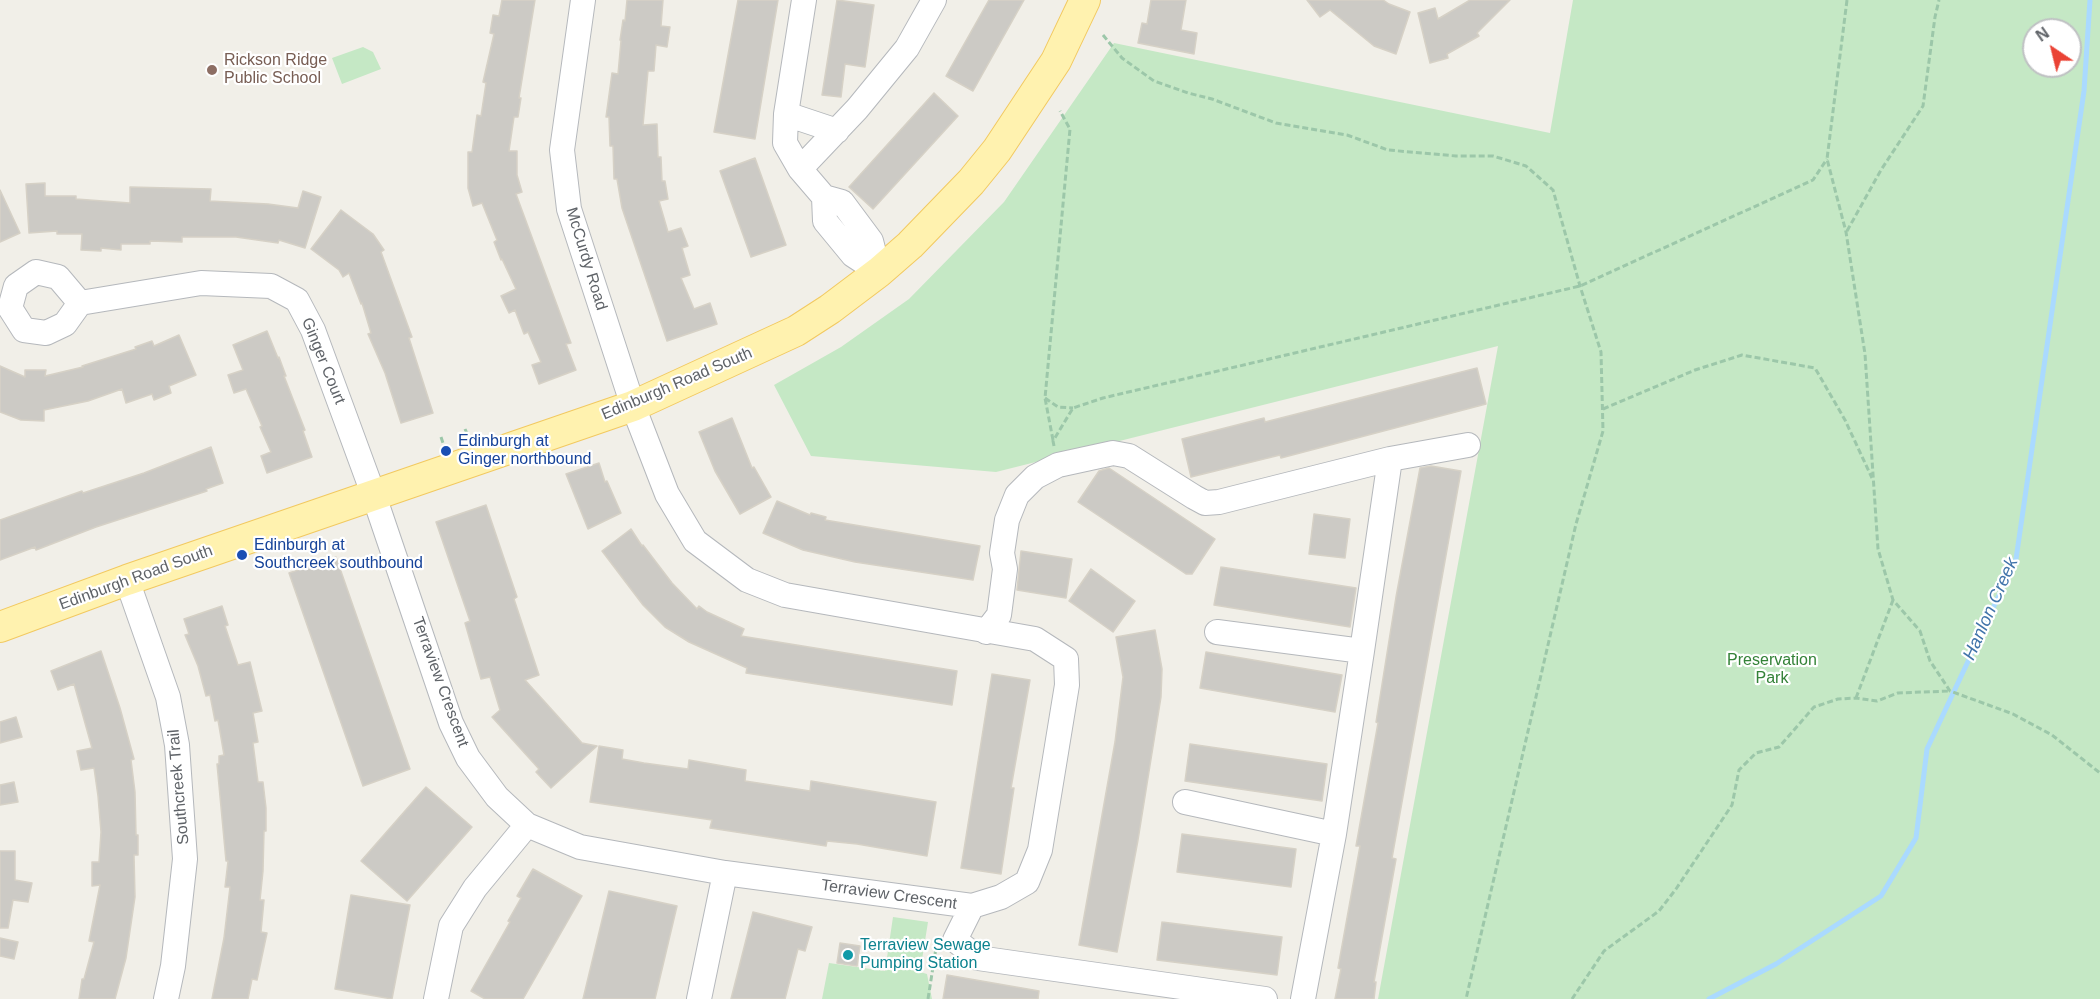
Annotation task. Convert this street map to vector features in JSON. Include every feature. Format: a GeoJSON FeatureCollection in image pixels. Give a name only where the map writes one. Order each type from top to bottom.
{"type":"FeatureCollection","features":[{"type":"Feature","properties":{"kind":"main road","name":"Edinburgh Road South"},"geometry":{"type":"LineString","coordinates":[[0,627],[127,580],[633,406],[796,331],[879,272],[918,237],[970,182],[997,150],[1056,61],[1085,0]]}},
{"type":"Feature","properties":{"kind":"street","name":"McCurdy Road"},"geometry":{"type":"LineString","coordinates":[[583,0],[562,150],[567,197],[633,406]]}},
{"type":"Feature","properties":{"kind":"street"},"geometry":{"type":"LineString","coordinates":[[804,0],[786,114],[785,143],[800,169],[824,197],[825,221],[853,255],[879,272]]}},
{"type":"Feature","properties":{"kind":"street"},"geometry":{"type":"LineString","coordinates":[[800,169],[837,130],[907,48],[934,0]]}},
{"type":"Feature","properties":{"kind":"street"},"geometry":{"type":"LineString","coordinates":[[786,114],[837,130]]}},
{"type":"Feature","properties":{"kind":"street","name":"Ginger Court"},"geometry":{"type":"LineString","coordinates":[[80,303],[201,283],[271,286],[297,300],[313,330],[374,496]]}},
{"type":"Feature","properties":{"kind":"street","name":"Terraview Crescent"},"geometry":{"type":"LineString","coordinates":[[374,496],[451,723],[468,758],[497,797],[527,825],[580,847],[725,873],[972,906],[1001,897],[1027,882],[1040,850],[1067,684],[1066,659],[1035,639],[785,595],[747,580],[695,541],[667,494],[633,406]]}},
{"type":"Feature","properties":{"kind":"street"},"geometry":{"type":"LineString","coordinates":[[986,632],[999,615],[1005,569],[1002,553],[1007,520],[1017,495],[1035,477],[1058,465],[1113,453],[1130,456],[1194,497],[1205,502],[1219,502],[1390,459],[1468,445]]}},
{"type":"Feature","properties":{"kind":"street"},"geometry":{"type":"LineString","coordinates":[[1303,999],[1334,834],[1390,459]]}},
{"type":"Feature","properties":{"kind":"street","name":"Southcreek Trail"},"geometry":{"type":"LineString","coordinates":[[127,580],[168,697],[177,745],[185,859],[173,966],[166,999]]}},
{"type":"Feature","properties":{"kind":"street"},"geometry":{"type":"LineString","coordinates":[[1217,632],[1362,651]]}},
{"type":"Feature","properties":{"kind":"street"},"geometry":{"type":"LineString","coordinates":[[1185,802],[1334,834]]}},
{"type":"Feature","properties":{"kind":"street"},"geometry":{"type":"LineString","coordinates":[[436,999],[451,926],[475,888],[527,825]]}},
{"type":"Feature","properties":{"kind":"street"},"geometry":{"type":"LineString","coordinates":[[699,999],[725,873]]}},
{"type":"Feature","properties":{"kind":"street"},"geometry":{"type":"LineString","coordinates":[[972,906],[955,940],[978,958],[1265,999]]}},
{"type":"Feature","properties":{"kind":"path"},"geometry":{"type":"LineString","coordinates":[[1847,0],[1827,159],[1846,232],[1865,354],[1878,549],[1893,600],[1920,631],[1930,661],[1951,691]]}},
{"type":"Feature","properties":{"kind":"path"},"geometry":{"type":"LineString","coordinates":[[1846,232],[1881,170],[1923,106],[1939,0]]}},
{"type":"Feature","properties":{"kind":"path"},"geometry":{"type":"LineString","coordinates":[[1103,35],[1122,58],[1154,81],[1212,99],[1276,123],[1347,135],[1388,150],[1456,156],[1493,156],[1526,166],[1553,190],[1601,352],[1602,431],[1576,524],[1466,999]]}},
{"type":"Feature","properties":{"kind":"path"},"geometry":{"type":"LineString","coordinates":[[1053,441],[1045,398],[1070,129],[1060,111]]}},
{"type":"Feature","properties":{"kind":"path"},"geometry":{"type":"LineString","coordinates":[[1045,398],[1058,407],[1073,408],[1103,398],[1580,286],[1813,180],[1827,159]]}},
{"type":"Feature","properties":{"kind":"path"},"geometry":{"type":"LineString","coordinates":[[1602,410],[1695,370],[1742,355],[1815,368],[1845,420],[1873,479]]}},
{"type":"Feature","properties":{"kind":"path"},"geometry":{"type":"LineString","coordinates":[[1064,420],[1073,408]]}},
{"type":"Feature","properties":{"kind":"path"},"geometry":{"type":"LineString","coordinates":[[1856,699],[1893,600]]}},
{"type":"Feature","properties":{"kind":"path"},"geometry":{"type":"LineString","coordinates":[[1572,999],[1604,951],[1659,911],[1676,889],[1732,805],[1740,770],[1756,753],[1779,747],[1814,707],[1838,699],[1877,701],[1898,693],[1951,691],[2013,714],[2052,735],[2100,773]]}},
{"type":"Feature","properties":{"kind":"green space","name":"Preservation Park"},"geometry":{"type":"Polygon","coordinates":[[[1573,0],[2100,0],[2100,999],[1378,999],[1498,346],[996,472],[811,456],[774,385],[841,347],[909,299],[1004,202],[1114,43],[1550,133],[1573,0]]]}},
{"type":"Feature","properties":{"kind":"green space"},"geometry":{"type":"Polygon","coordinates":[[[363,47],[373,52],[381,69],[342,84],[332,58],[363,47]]]}},
{"type":"Feature","properties":{"kind":"green space"},"geometry":{"type":"Polygon","coordinates":[[[893,917],[928,922],[920,972],[927,974],[932,999],[822,999],[829,963],[885,971],[893,917]]]}},
{"type":"Feature","properties":{"kind":"building"},"geometry":{"type":"Polygon","coordinates":[[[502,0],[535,0],[518,117],[514,117],[509,151],[517,151],[517,175],[522,192],[516,194],[571,343],[566,344],[576,370],[539,384],[532,365],[541,362],[528,332],[524,334],[515,310],[509,313],[501,296],[516,289],[501,260],[494,242],[497,240],[482,203],[473,206],[468,188],[468,152],[472,152],[477,115],[481,116],[486,83],[483,82],[494,34],[490,33],[493,15],[499,16],[502,0]]]}},
{"type":"Feature","properties":{"kind":"building"},"geometry":{"type":"Polygon","coordinates":[[[627,0],[663,0],[661,26],[670,27],[667,47],[656,45],[654,71],[648,71],[643,125],[657,124],[658,157],[661,157],[662,181],[665,181],[668,199],[659,201],[668,232],[681,228],[688,246],[682,248],[690,275],[681,278],[694,309],[710,303],[717,324],[667,341],[622,208],[617,179],[614,179],[613,146],[610,146],[609,117],[606,117],[612,73],[618,74],[620,40],[627,0]]]}},
{"type":"Feature","properties":{"kind":"building"},"geometry":{"type":"Polygon","coordinates":[[[738,0],[778,0],[755,139],[714,132],[738,0]]]}},
{"type":"Feature","properties":{"kind":"building"},"geometry":{"type":"Polygon","coordinates":[[[837,0],[874,5],[865,67],[845,64],[841,97],[822,95],[837,0]]]}},
{"type":"Feature","properties":{"kind":"building"},"geometry":{"type":"Polygon","coordinates":[[[989,0],[1024,0],[973,91],[946,76],[989,0]]]}},
{"type":"Feature","properties":{"kind":"building"},"geometry":{"type":"Polygon","coordinates":[[[1151,0],[1186,0],[1181,30],[1197,33],[1194,54],[1138,43],[1142,23],[1147,24],[1151,0]]]}},
{"type":"Feature","properties":{"kind":"building"},"geometry":{"type":"Polygon","coordinates":[[[1307,0],[1383,0],[1410,12],[1396,54],[1374,46],[1330,10],[1320,17],[1307,0]]]}},
{"type":"Feature","properties":{"kind":"building"},"geometry":{"type":"Polygon","coordinates":[[[1470,0],[1510,0],[1477,33],[1479,36],[1447,54],[1448,58],[1430,63],[1418,13],[1435,8],[1438,19],[1470,0]]]}},
{"type":"Feature","properties":{"kind":"building"},"geometry":{"type":"Polygon","coordinates":[[[934,93],[958,116],[873,209],[849,187],[934,93]]]}},
{"type":"Feature","properties":{"kind":"building"},"geometry":{"type":"Polygon","coordinates":[[[755,158],[786,245],[751,257],[720,171],[755,158]]]}},
{"type":"Feature","properties":{"kind":"building"},"geometry":{"type":"Polygon","coordinates":[[[45,183],[45,196],[76,196],[76,199],[130,203],[130,187],[211,189],[210,201],[298,208],[303,191],[321,197],[305,248],[279,240],[278,243],[236,237],[182,237],[182,242],[150,241],[150,244],[121,244],[121,250],[101,248],[101,251],[81,250],[82,234],[57,234],[57,231],[29,233],[26,184],[45,183]]]}},
{"type":"Feature","properties":{"kind":"building"},"geometry":{"type":"Polygon","coordinates":[[[0,190],[20,233],[0,242],[0,190]]]}},
{"type":"Feature","properties":{"kind":"building"},"geometry":{"type":"Polygon","coordinates":[[[341,210],[373,234],[384,250],[381,252],[412,337],[409,338],[433,413],[401,423],[385,373],[368,334],[371,333],[362,303],[349,273],[343,277],[339,270],[311,249],[341,210]]]}},
{"type":"Feature","properties":{"kind":"building"},"geometry":{"type":"Polygon","coordinates":[[[267,331],[286,376],[284,376],[305,430],[303,431],[312,457],[267,473],[261,456],[271,452],[260,427],[262,426],[246,389],[234,393],[228,375],[243,370],[233,345],[267,331]]]}},
{"type":"Feature","properties":{"kind":"building"},"geometry":{"type":"Polygon","coordinates":[[[179,335],[196,375],[169,386],[171,393],[154,400],[152,394],[126,403],[122,389],[88,401],[44,410],[44,421],[21,420],[0,412],[0,366],[25,377],[25,370],[46,370],[45,376],[83,367],[136,349],[135,347],[152,341],[154,346],[179,335]]]}},
{"type":"Feature","properties":{"kind":"building"},"geometry":{"type":"Polygon","coordinates":[[[1477,368],[1486,404],[1281,458],[1280,455],[1191,477],[1182,439],[1264,418],[1265,422],[1477,368]]]}},
{"type":"Feature","properties":{"kind":"building"},"geometry":{"type":"Polygon","coordinates":[[[732,418],[752,468],[754,467],[771,497],[740,514],[715,471],[699,432],[732,418]]]}},
{"type":"Feature","properties":{"kind":"building"},"geometry":{"type":"Polygon","coordinates":[[[211,447],[223,483],[206,489],[207,491],[96,527],[36,550],[35,547],[0,560],[0,520],[82,491],[83,493],[144,473],[211,447]]]}},
{"type":"Feature","properties":{"kind":"building"},"geometry":{"type":"Polygon","coordinates":[[[599,463],[605,482],[607,481],[621,513],[588,529],[566,474],[599,463]]]}},
{"type":"Feature","properties":{"kind":"building"},"geometry":{"type":"Polygon","coordinates":[[[1431,466],[1461,471],[1392,858],[1396,859],[1374,982],[1376,982],[1374,999],[1335,999],[1341,969],[1338,968],[1360,846],[1356,846],[1378,723],[1376,722],[1396,597],[1420,468],[1431,466]]]}},
{"type":"Feature","properties":{"kind":"building"},"geometry":{"type":"Polygon","coordinates":[[[1109,468],[1215,539],[1192,574],[1186,574],[1078,502],[1099,471],[1109,468]]]}},
{"type":"Feature","properties":{"kind":"building"},"geometry":{"type":"Polygon","coordinates":[[[777,501],[810,515],[811,513],[826,517],[825,520],[980,546],[973,580],[855,562],[803,550],[763,533],[777,501]]]}},
{"type":"Feature","properties":{"kind":"building"},"geometry":{"type":"Polygon","coordinates":[[[486,505],[517,597],[514,599],[539,675],[525,680],[582,743],[597,746],[551,788],[536,772],[539,769],[492,717],[500,710],[490,677],[481,679],[465,623],[470,621],[436,522],[486,505]]]}},
{"type":"Feature","properties":{"kind":"building"},"geometry":{"type":"Polygon","coordinates":[[[1314,514],[1350,519],[1345,558],[1309,554],[1314,514]]]}},
{"type":"Feature","properties":{"kind":"building"},"geometry":{"type":"Polygon","coordinates":[[[631,529],[672,583],[697,609],[699,606],[744,629],[741,636],[957,671],[952,705],[746,673],[747,668],[689,642],[665,627],[643,605],[602,551],[631,529]]]}},
{"type":"Feature","properties":{"kind":"building"},"geometry":{"type":"Polygon","coordinates":[[[1021,551],[1072,559],[1066,598],[1017,590],[1021,551]]]}},
{"type":"Feature","properties":{"kind":"building"},"geometry":{"type":"Polygon","coordinates":[[[336,557],[410,769],[363,786],[289,573],[336,557]]]}},
{"type":"Feature","properties":{"kind":"building"},"geometry":{"type":"Polygon","coordinates":[[[1221,567],[1356,588],[1350,627],[1214,605],[1221,567]]]}},
{"type":"Feature","properties":{"kind":"building"},"geometry":{"type":"Polygon","coordinates":[[[1091,569],[1135,601],[1113,632],[1069,601],[1091,569]]]}},
{"type":"Feature","properties":{"kind":"building"},"geometry":{"type":"Polygon","coordinates":[[[222,606],[228,625],[225,626],[238,665],[250,662],[262,711],[253,713],[258,742],[253,743],[258,782],[263,782],[266,808],[260,900],[264,900],[261,932],[267,933],[257,980],[252,979],[248,999],[212,999],[224,938],[230,887],[225,887],[228,861],[226,861],[217,764],[219,764],[219,756],[224,755],[218,720],[215,721],[210,695],[206,696],[198,666],[185,635],[189,634],[184,619],[222,606]]]}},
{"type":"Feature","properties":{"kind":"building"},"geometry":{"type":"Polygon","coordinates":[[[1155,630],[1162,669],[1161,697],[1117,952],[1079,945],[1115,742],[1123,677],[1116,637],[1155,630]]]}},
{"type":"Feature","properties":{"kind":"building"},"geometry":{"type":"Polygon","coordinates":[[[101,651],[134,759],[131,760],[138,855],[134,855],[135,897],[126,958],[115,999],[79,999],[82,979],[84,979],[94,942],[89,941],[100,885],[92,886],[92,862],[99,862],[101,832],[98,796],[94,768],[81,770],[77,751],[92,748],[74,684],[58,690],[51,671],[101,651]]]}},
{"type":"Feature","properties":{"kind":"building"},"geometry":{"type":"Polygon","coordinates":[[[1206,652],[1342,675],[1335,712],[1200,688],[1206,652]]]}},
{"type":"Feature","properties":{"kind":"building"},"geometry":{"type":"Polygon","coordinates":[[[992,674],[1030,680],[1011,788],[1014,788],[1001,874],[961,868],[992,674]]]}},
{"type":"Feature","properties":{"kind":"building"},"geometry":{"type":"Polygon","coordinates":[[[16,717],[22,737],[0,743],[0,722],[16,717]]]}},
{"type":"Feature","properties":{"kind":"building"},"geometry":{"type":"Polygon","coordinates":[[[1190,744],[1327,764],[1322,801],[1185,781],[1190,744]]]}},
{"type":"Feature","properties":{"kind":"building"},"geometry":{"type":"Polygon","coordinates":[[[599,746],[623,750],[622,759],[644,763],[688,769],[689,760],[746,770],[745,781],[810,791],[811,781],[936,802],[927,856],[827,841],[826,846],[710,828],[712,820],[590,802],[599,746]]]}},
{"type":"Feature","properties":{"kind":"building"},"geometry":{"type":"Polygon","coordinates":[[[14,782],[18,802],[0,805],[0,785],[14,782]]]}},
{"type":"Feature","properties":{"kind":"building"},"geometry":{"type":"Polygon","coordinates":[[[426,787],[472,827],[407,901],[361,861],[426,787]]]}},
{"type":"Feature","properties":{"kind":"building"},"geometry":{"type":"Polygon","coordinates":[[[1182,834],[1296,849],[1291,887],[1177,872],[1182,834]]]}},
{"type":"Feature","properties":{"kind":"building"},"geometry":{"type":"Polygon","coordinates":[[[0,851],[15,851],[15,880],[32,883],[28,902],[13,900],[8,928],[0,928],[0,851]]]}},
{"type":"Feature","properties":{"kind":"building"},"geometry":{"type":"Polygon","coordinates":[[[533,869],[582,896],[523,999],[485,999],[471,991],[510,922],[508,921],[521,898],[517,896],[533,869]]]}},
{"type":"Feature","properties":{"kind":"building"},"geometry":{"type":"Polygon","coordinates":[[[609,891],[677,906],[655,999],[583,999],[609,891]]]}},
{"type":"Feature","properties":{"kind":"building"},"geometry":{"type":"Polygon","coordinates":[[[351,895],[410,905],[392,999],[335,989],[351,895]]]}},
{"type":"Feature","properties":{"kind":"building"},"geometry":{"type":"Polygon","coordinates":[[[753,912],[812,927],[805,951],[798,949],[785,999],[731,999],[753,912]]]}},
{"type":"Feature","properties":{"kind":"building"},"geometry":{"type":"Polygon","coordinates":[[[1162,922],[1282,937],[1277,975],[1157,960],[1162,922]]]}},
{"type":"Feature","properties":{"kind":"building"},"geometry":{"type":"Polygon","coordinates":[[[0,938],[18,942],[14,959],[0,956],[0,938]]]}},
{"type":"Feature","properties":{"kind":"building","name":"Terraview Sewage Pumping Station"},"geometry":{"type":"Polygon","coordinates":[[[840,943],[860,946],[857,966],[837,963],[840,943]]]}},
{"type":"Feature","properties":{"kind":"building"},"geometry":{"type":"Polygon","coordinates":[[[947,975],[1039,991],[1038,999],[943,999],[947,975]]]}},
{"type":"Feature","properties":{"kind":"waterway","name":"Hanlon Creek"},"geometry":{"type":"LineString","coordinates":[[1709,999],[1776,964],[1881,896],[1916,838],[1927,749],[2016,559],[2084,91],[2090,0]]}},
{"type":"Feature","properties":{"kind":"place","name":"Rickson Ridge Public School"},"geometry":{"type":"Point","coordinates":[212,70]}},
{"type":"Feature","properties":{"kind":"place","name":"Edinburgh at Ginger northbound"},"geometry":{"type":"Point","coordinates":[446,451]}},
{"type":"Feature","properties":{"kind":"place","name":"Edinburgh at Southcreek southbound"},"geometry":{"type":"Point","coordinates":[242,555]}},
{"type":"Feature","properties":{"kind":"place","name":"Terraview Sewage Pumping Station"},"geometry":{"type":"Point","coordinates":[848,955]}}]}
